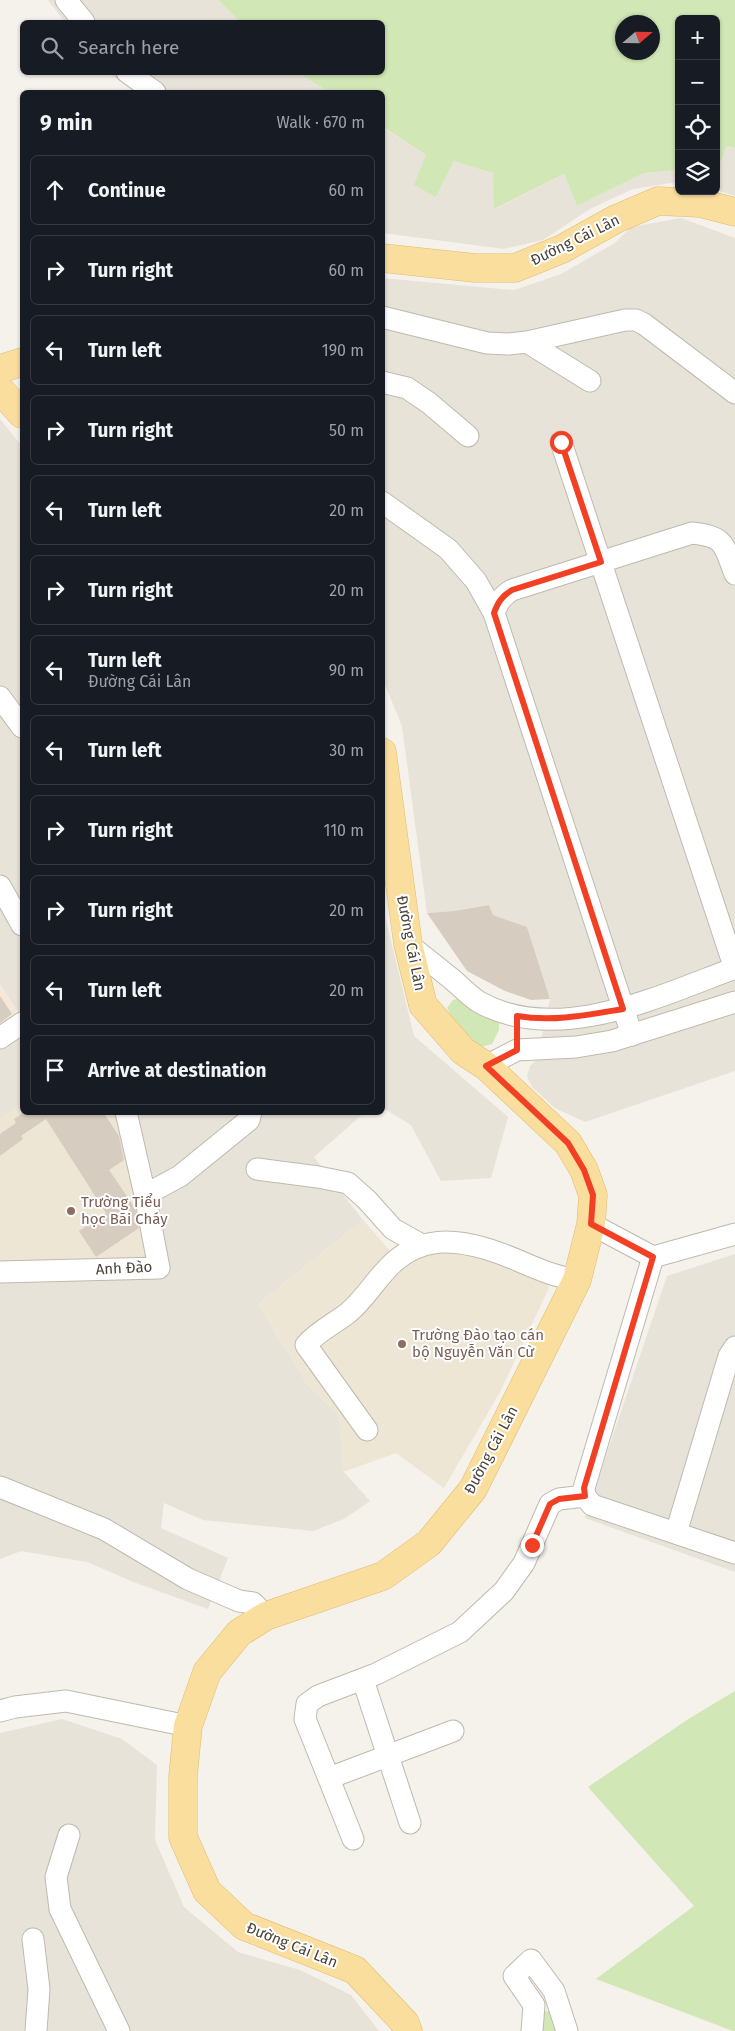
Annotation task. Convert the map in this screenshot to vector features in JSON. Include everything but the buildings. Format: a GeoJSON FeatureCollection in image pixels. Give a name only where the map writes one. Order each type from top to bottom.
{"type":"FeatureCollection","features":[{"type":"Feature","properties":{"kind":"main road","name":"Đường Cái Lân"},"geometry":{"type":"LineString","coordinates":[[385,258],[475,268],[515,268],[562,249],[616,219],[658,201],[700,202],[735,212]]}},
{"type":"Feature","properties":{"kind":"main road"},"geometry":{"type":"LineString","coordinates":[[0,369],[20,363]]}},
{"type":"Feature","properties":{"kind":"main road"},"geometry":{"type":"LineString","coordinates":[[0,390],[20,412]]}},
{"type":"Feature","properties":{"kind":"main road","name":"Đường Cái Lân"},"geometry":{"type":"LineString","coordinates":[[385,774],[408,944],[423,1005],[463,1052],[486,1066],[568,1143],[584,1170],[593,1195],[591,1224],[576,1280],[473,1489],[429,1543],[383,1576],[266,1616],[239,1633],[207,1672],[188,1726],[183,1776],[183,1837],[207,1891],[244,1926],[355,1970],[404,2023],[408,2031]]}},
{"type":"Feature","properties":{"kind":"street"},"geometry":{"type":"LineString","coordinates":[[66,0],[82,20]]}},
{"type":"Feature","properties":{"kind":"street"},"geometry":{"type":"LineString","coordinates":[[131,75],[152,90]]}},
{"type":"Feature","properties":{"kind":"street"},"geometry":{"type":"LineString","coordinates":[[385,318],[487,343],[508,344],[527,342],[625,320],[636,320],[644,324],[735,393]]}},
{"type":"Feature","properties":{"kind":"street"},"geometry":{"type":"LineString","coordinates":[[527,342],[590,381]]}},
{"type":"Feature","properties":{"kind":"street"},"geometry":{"type":"LineString","coordinates":[[385,383],[407,388],[429,403],[468,436]]}},
{"type":"Feature","properties":{"kind":"street"},"geometry":{"type":"LineString","coordinates":[[408,944],[477,1001],[517,1016],[538,1019],[558,1019],[623,1009],[735,968],[561,442]]}},
{"type":"Feature","properties":{"kind":"street"},"geometry":{"type":"LineString","coordinates":[[385,504],[448,549],[476,581],[494,613],[632,1035]]}},
{"type":"Feature","properties":{"kind":"street"},"geometry":{"type":"LineString","coordinates":[[494,613],[498,603],[512,590],[692,532],[711,534],[724,545],[735,574]]}},
{"type":"Feature","properties":{"kind":"street"},"geometry":{"type":"LineString","coordinates":[[0,697],[20,724]]}},
{"type":"Feature","properties":{"kind":"street"},"geometry":{"type":"LineString","coordinates":[[0,886],[20,921]]}},
{"type":"Feature","properties":{"kind":"street"},"geometry":{"type":"LineString","coordinates":[[486,1066],[517,1050],[576,1047],[632,1035],[735,1002]]}},
{"type":"Feature","properties":{"kind":"street"},"geometry":{"type":"LineString","coordinates":[[517,1016],[517,1050]]}},
{"type":"Feature","properties":{"kind":"street"},"geometry":{"type":"LineString","coordinates":[[0,1038],[20,1024]]}},
{"type":"Feature","properties":{"kind":"street"},"geometry":{"type":"LineString","coordinates":[[127,1115],[145,1196],[180,1176],[249,1120],[250,1115]]}},
{"type":"Feature","properties":{"kind":"street"},"geometry":{"type":"LineString","coordinates":[[257,1169],[348,1183],[367,1200],[393,1229],[420,1244]]}},
{"type":"Feature","properties":{"kind":"street","name":"Anh Đào"},"geometry":{"type":"LineString","coordinates":[[0,1272],[159,1268],[145,1196]]}},
{"type":"Feature","properties":{"kind":"street"},"geometry":{"type":"LineString","coordinates":[[591,1224],[653,1257],[735,1234]]}},
{"type":"Feature","properties":{"kind":"street"},"geometry":{"type":"LineString","coordinates":[[367,1430],[306,1345],[314,1336],[348,1313],[394,1262],[420,1244],[452,1241],[488,1249],[556,1277],[576,1280]]}},
{"type":"Feature","properties":{"kind":"street"},"geometry":{"type":"LineString","coordinates":[[653,1257],[584,1488],[585,1496],[592,1505],[735,1553]]}},
{"type":"Feature","properties":{"kind":"street"},"geometry":{"type":"LineString","coordinates":[[676,1533],[729,1356],[735,1347]]}},
{"type":"Feature","properties":{"kind":"street"},"geometry":{"type":"LineString","coordinates":[[0,1487],[104,1530],[188,1579],[239,1601],[253,1603],[266,1616]]}},
{"type":"Feature","properties":{"kind":"street"},"geometry":{"type":"LineString","coordinates":[[353,1839],[306,1718],[307,1704],[318,1696],[363,1680],[460,1632],[504,1591],[524,1563],[550,1504],[559,1499],[585,1496]]}},
{"type":"Feature","properties":{"kind":"street"},"geometry":{"type":"LineString","coordinates":[[363,1680],[410,1823]]}},
{"type":"Feature","properties":{"kind":"street"},"geometry":{"type":"LineString","coordinates":[[0,1711],[15,1707],[66,1701],[188,1726]]}},
{"type":"Feature","properties":{"kind":"street"},"geometry":{"type":"LineString","coordinates":[[328,1778],[453,1731]]}},
{"type":"Feature","properties":{"kind":"street"},"geometry":{"type":"LineString","coordinates":[[68,1834],[56,1877],[60,1908],[118,2031]]}},
{"type":"Feature","properties":{"kind":"street"},"geometry":{"type":"LineString","coordinates":[[33,1939],[39,1989],[36,2031]]}},
{"type":"Feature","properties":{"kind":"street"},"geometry":{"type":"LineString","coordinates":[[532,2031],[534,2005],[514,1976],[531,1960],[554,1991],[567,2031]]}},
{"type":"Feature","properties":{"kind":"shaded area"},"geometry":{"type":"Polygon","coordinates":[[[48,0],[218,0],[238,20],[63,20],[48,0]]]}},
{"type":"Feature","properties":{"kind":"shaded area"},"geometry":{"type":"Polygon","coordinates":[[[112,75],[301,75],[326,90],[131,90],[112,75]]]}},
{"type":"Feature","properties":{"kind":"shaded area"},"geometry":{"type":"Polygon","coordinates":[[[385,129],[426,155],[436,197],[454,161],[493,172],[495,209],[564,174],[577,206],[644,173],[675,170],[675,184],[633,189],[590,209],[543,240],[504,249],[385,233],[385,129]]]}},
{"type":"Feature","properties":{"kind":"shaded area"},"geometry":{"type":"Polygon","coordinates":[[[727,146],[735,148],[735,196],[720,191],[720,163],[727,146]]]}},
{"type":"Feature","properties":{"kind":"shaded area"},"geometry":{"type":"Polygon","coordinates":[[[681,218],[735,238],[735,1071],[585,1122],[555,1108],[532,1087],[527,1076],[530,1066],[537,1059],[550,999],[527,927],[493,915],[489,905],[427,913],[402,726],[385,685],[385,278],[514,290],[561,274],[615,243],[631,227],[681,218]]]}},
{"type":"Feature","properties":{"kind":"shaded area"},"geometry":{"type":"Polygon","coordinates":[[[0,419],[20,444],[20,1115],[362,1115],[314,1157],[363,1220],[258,1304],[307,1384],[339,1417],[344,1472],[370,1501],[344,1519],[313,1531],[203,1520],[164,1503],[161,1528],[228,1558],[208,1609],[136,1583],[87,1562],[21,1551],[0,1559],[0,419]]]}},
{"type":"Feature","properties":{"kind":"shaded area"},"geometry":{"type":"Polygon","coordinates":[[[385,916],[414,1036],[508,1117],[491,1178],[441,1181],[411,1125],[385,1109],[385,916]]]}},
{"type":"Feature","properties":{"kind":"shaded area"},"geometry":{"type":"Polygon","coordinates":[[[0,984],[20,1014],[0,1027],[0,984]]]}},
{"type":"Feature","properties":{"kind":"shaded area","name":"Trường Tiểu học Bãi Cháy"},"geometry":{"type":"Polygon","coordinates":[[[20,1104],[20,1115],[119,1115],[151,1255],[0,1267],[0,1118],[20,1104]]]}},
{"type":"Feature","properties":{"kind":"shaded area","name":"Trường Đào tạo cán bộ Nguyễn Văn Cừ"},"geometry":{"type":"Polygon","coordinates":[[[363,1220],[391,1252],[456,1234],[553,1263],[548,1290],[500,1392],[444,1488],[396,1453],[343,1472],[339,1417],[307,1384],[258,1304],[363,1220]]]}},
{"type":"Feature","properties":{"kind":"shaded area"},"geometry":{"type":"Polygon","coordinates":[[[735,1254],[735,1572],[585,1518],[667,1276],[735,1254]]]}},
{"type":"Feature","properties":{"kind":"shaded area"},"geometry":{"type":"Polygon","coordinates":[[[62,1719],[122,1739],[157,1765],[155,1840],[184,1907],[238,1952],[300,1970],[351,1995],[379,2031],[0,2031],[0,1733],[62,1719]]]}},
{"type":"Feature","properties":{"kind":"green space"},"geometry":{"type":"Polygon","coordinates":[[[218,0],[735,0],[735,148],[727,146],[720,163],[720,15],[675,15],[675,170],[644,173],[577,206],[564,174],[494,209],[493,173],[454,161],[436,197],[414,185],[426,155],[385,128],[385,90],[326,90],[301,75],[385,75],[385,20],[238,20],[218,0]]]}},
{"type":"Feature","properties":{"kind":"green space"},"geometry":{"type":"Polygon","coordinates":[[[467,999],[499,1022],[499,1030],[492,1044],[480,1047],[456,1025],[447,1008],[453,1000],[467,999]]]}},
{"type":"Feature","properties":{"kind":"green space"},"geometry":{"type":"Polygon","coordinates":[[[735,1691],[735,2031],[733,2031],[596,1979],[694,1906],[588,1787],[690,1718],[735,1691]]]}},
{"type":"Feature","properties":{"kind":"green space"},"geometry":{"type":"Polygon","coordinates":[[[540,2011],[557,2012],[562,2031],[539,2031],[540,2011]]]}},
{"type":"Feature","properties":{"kind":"place","name":"Trường Tiểu học Bãi Cháy"},"geometry":{"type":"Point","coordinates":[71,1211]}},
{"type":"Feature","properties":{"kind":"place","name":"Trường Đào tạo cán bộ Nguyễn Văn Cừ"},"geometry":{"type":"Point","coordinates":[402,1344]}},
{"type":"Feature","properties":{"kind":"route"},"geometry":{"type":"LineString","coordinates":[[532,1545],[547,1508],[554,1500],[585,1496],[584,1488],[653,1257],[591,1224],[593,1195],[584,1170],[568,1143],[486,1066],[494,1060],[517,1050],[517,1016],[558,1019],[623,1009],[494,613],[498,603],[512,590],[601,562],[561,442]]}}]}
